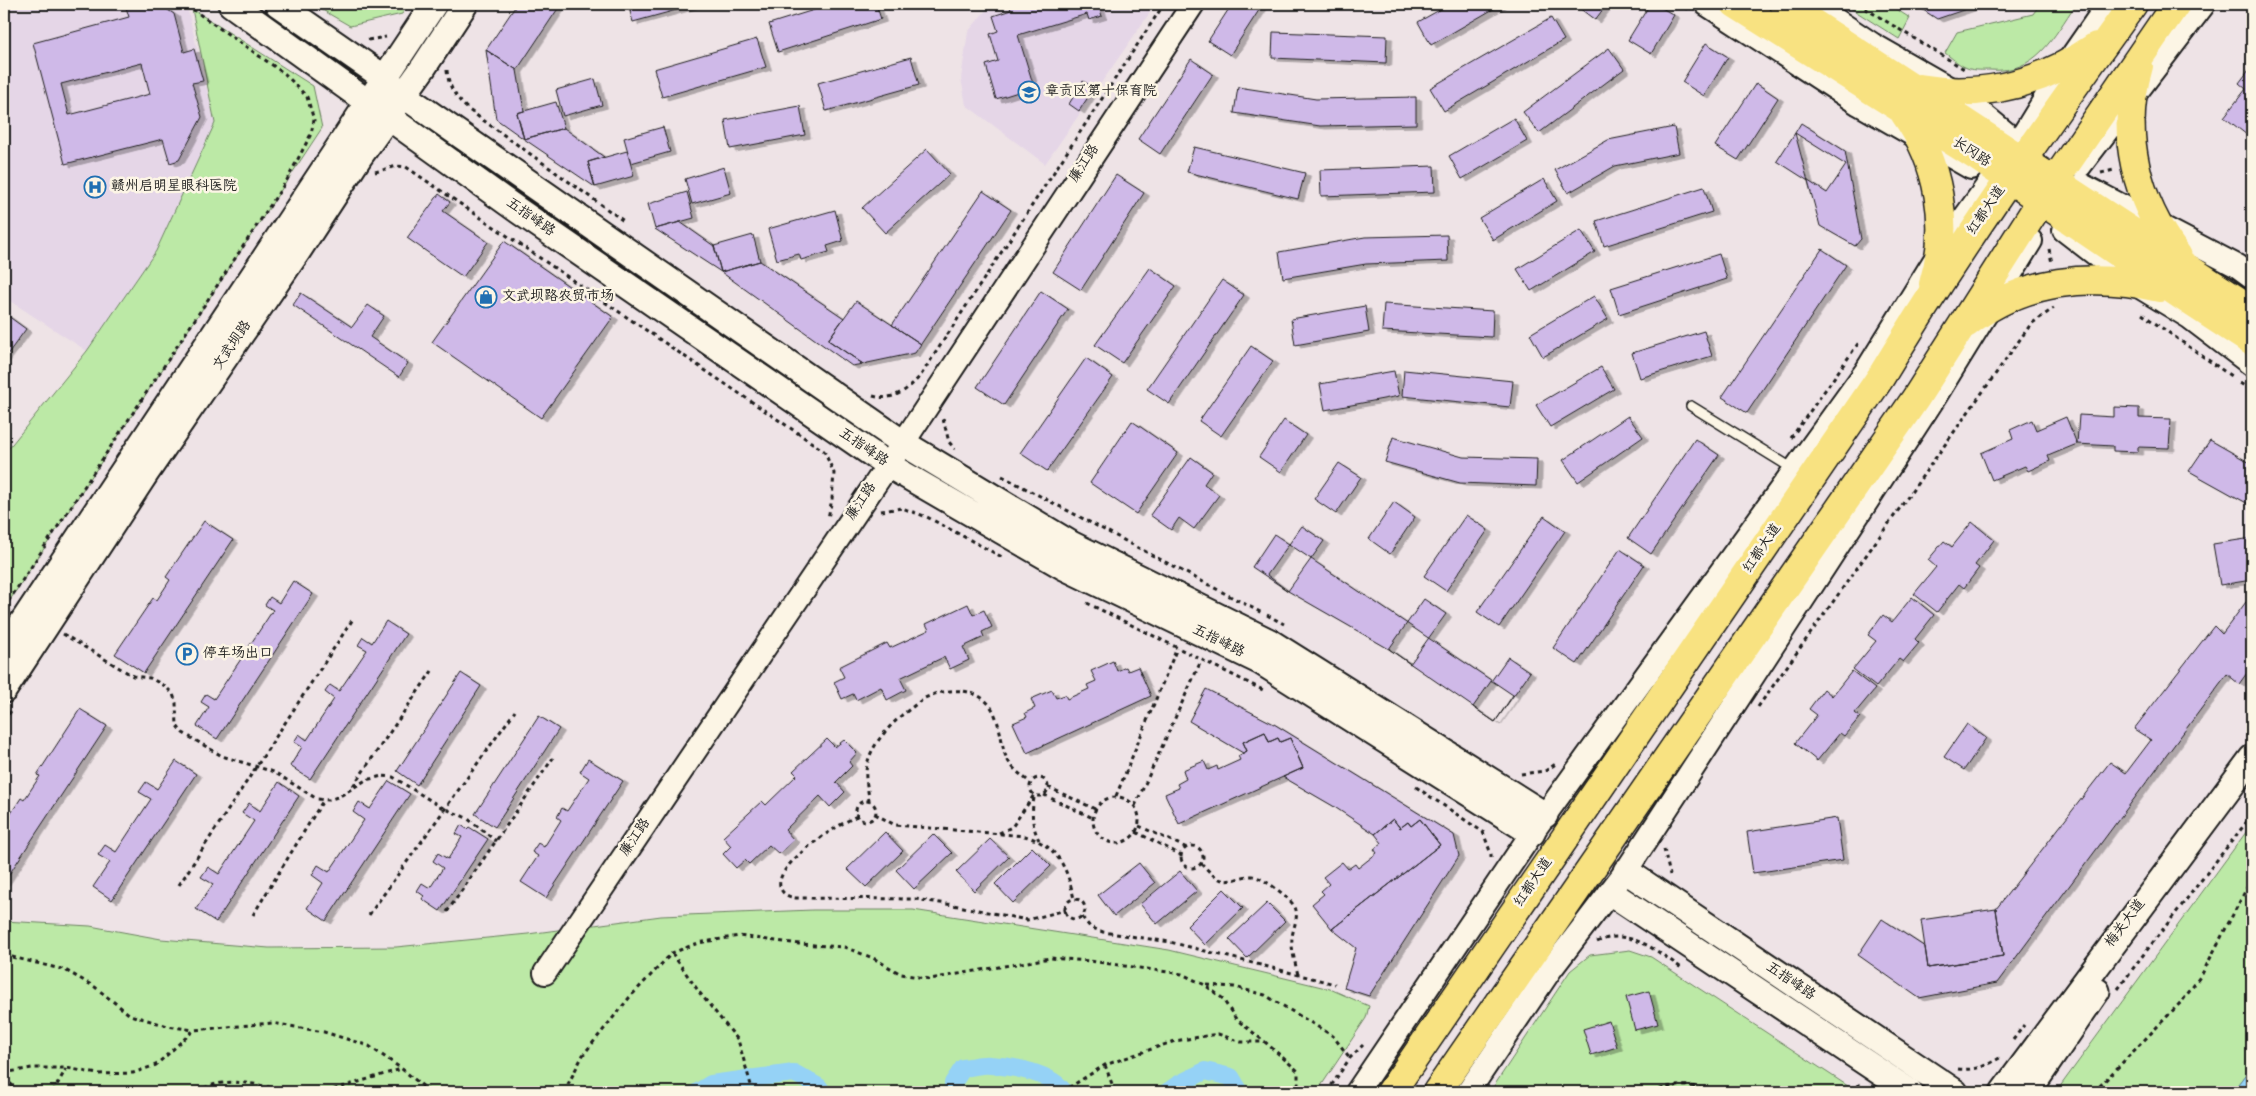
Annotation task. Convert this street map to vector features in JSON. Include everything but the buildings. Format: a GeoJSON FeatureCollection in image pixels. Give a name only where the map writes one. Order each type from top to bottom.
{"type":"FeatureCollection","features":[{"type":"Feature","properties":{"kind":"main road","name":"五指峰路"},"geometry":{"type":"LineString","coordinates":[[231,4],[528,217],[888,465],[1064,567],[1260,662],[1538,824]]}},
{"type":"Feature","properties":{"kind":"main road","name":"五指峰路"},"geometry":{"type":"LineString","coordinates":[[278,4],[903,443],[1071,544],[1270,642],[1538,824]]}},
{"type":"Feature","properties":{"kind":"main road","name":"文武坝路"},"geometry":{"type":"LineString","coordinates":[[9,698],[146,473],[388,117],[395,87],[434,4]]}},
{"type":"Feature","properties":{"kind":"main road","name":"文武坝路"},"geometry":{"type":"LineString","coordinates":[[4,650],[367,102],[395,87],[465,4]]}},
{"type":"Feature","properties":{"kind":"main road","name":"长冈路"},"geometry":{"type":"LineString","coordinates":[[1735,4],[1906,96]]}},
{"type":"Feature","properties":{"kind":"main road","name":"长冈路"},"geometry":{"type":"LineString","coordinates":[[1784,4],[1906,96],[2186,284],[2252,342]]}},
{"type":"Feature","properties":{"kind":"main road","name":"红都大道"},"geometry":{"type":"LineString","coordinates":[[1392,1090],[1874,386],[2010,165],[2133,4]]}},
{"type":"Feature","properties":{"kind":"main road"},"geometry":{"type":"LineString","coordinates":[[1437,1092],[1916,398],[1956,333],[2053,194],[2176,4]]}},
{"type":"Feature","properties":{"kind":"main road"},"geometry":{"type":"LineString","coordinates":[[1926,302],[1934,281],[1939,253],[1941,216],[1939,195],[1931,166],[1906,96],[1961,81],[1996,89],[2016,85],[2065,66],[2097,45],[2114,30]]}},
{"type":"Feature","properties":{"kind":"main road"},"geometry":{"type":"LineString","coordinates":[[1956,333],[1992,307],[2009,298],[2050,284],[2094,279],[2130,281],[2160,288],[2186,284],[2178,257],[2147,205],[2135,166],[2131,129],[2132,97],[2143,53]]}},
{"type":"Feature","properties":{"kind":"main road","name":"长冈路"},"geometry":{"type":"LineString","coordinates":[[2186,284],[2252,310]]}},
{"type":"Feature","properties":{"kind":"main road","name":"梅关大道"},"geometry":{"type":"LineString","coordinates":[[2002,1092],[2252,758]]}},
{"type":"Feature","properties":{"kind":"main road","name":"梅关大道"},"geometry":{"type":"LineString","coordinates":[[2028,1092],[2132,939],[2252,784]]}},
{"type":"Feature","properties":{"kind":"main road","name":"五指峰路"},"geometry":{"type":"LineString","coordinates":[[1626,871],[1955,1092]]}},
{"type":"Feature","properties":{"kind":"main road"},"geometry":{"type":"LineString","coordinates":[[1611,893],[1910,1092]]}},
{"type":"Feature","properties":{"kind":"street","name":"廉江路"},"geometry":{"type":"LineString","coordinates":[[545,974],[903,443],[1193,4]]}},
{"type":"Feature","properties":{"kind":"street"},"geometry":{"type":"LineString","coordinates":[[1812,4],[1872,44],[1961,81],[2010,165]]}},
{"type":"Feature","properties":{"kind":"street"},"geometry":{"type":"LineString","coordinates":[[1356,1092],[1370,1054],[1538,824],[1786,464],[1866,371],[1939,253],[2010,165],[2065,66],[2108,4]]}},
{"type":"Feature","properties":{"kind":"street"},"geometry":{"type":"LineString","coordinates":[[1468,1092],[1551,969],[1626,871],[1992,307],[2053,194],[2204,4]]}},
{"type":"Feature","properties":{"kind":"street"},"geometry":{"type":"LineString","coordinates":[[1700,8],[1859,104],[1920,138],[2010,165],[2053,194],[2130,281],[2189,317],[2252,364]]}},
{"type":"Feature","properties":{"kind":"street"},"geometry":{"type":"LineString","coordinates":[[2053,194],[2158,226],[2237,266],[2252,277]]}},
{"type":"Feature","properties":{"kind":"lane"},"geometry":{"type":"LineString","coordinates":[[1691,406],[1786,464]]}},
{"type":"Feature","properties":{"kind":"path"},"geometry":{"type":"LineString","coordinates":[[4,608],[287,180],[311,134],[314,120],[307,97],[285,74],[185,4]]}},
{"type":"Feature","properties":{"kind":"path"},"geometry":{"type":"LineString","coordinates":[[867,394],[886,398],[897,395],[905,392],[921,375],[1164,4]]}},
{"type":"Feature","properties":{"kind":"path"},"geometry":{"type":"LineString","coordinates":[[1679,4],[1700,8]]}},
{"type":"Feature","properties":{"kind":"path"},"geometry":{"type":"LineString","coordinates":[[1858,4],[1961,81]]}},
{"type":"Feature","properties":{"kind":"path"},"geometry":{"type":"LineString","coordinates":[[360,39],[383,39],[392,34]]}},
{"type":"Feature","properties":{"kind":"path"},"geometry":{"type":"LineString","coordinates":[[447,66],[447,76],[452,90],[458,100],[469,110],[631,226]]}},
{"type":"Feature","properties":{"kind":"path"},"geometry":{"type":"LineString","coordinates":[[372,174],[397,166],[406,167],[824,451],[834,473],[832,499],[828,517],[823,525]]}},
{"type":"Feature","properties":{"kind":"path"},"geometry":{"type":"LineString","coordinates":[[1753,714],[2031,324],[2059,306]]}},
{"type":"Feature","properties":{"kind":"path"},"geometry":{"type":"LineString","coordinates":[[2139,311],[2252,391]]}},
{"type":"Feature","properties":{"kind":"path"},"geometry":{"type":"LineString","coordinates":[[1786,464],[1861,338]]}},
{"type":"Feature","properties":{"kind":"path"},"geometry":{"type":"LineString","coordinates":[[943,417],[949,442],[957,451]]}},
{"type":"Feature","properties":{"kind":"path"},"geometry":{"type":"LineString","coordinates":[[996,473],[1287,626]]}},
{"type":"Feature","properties":{"kind":"path"},"geometry":{"type":"LineString","coordinates":[[875,513],[902,508],[927,517],[1005,559]]}},
{"type":"Feature","properties":{"kind":"path"},"geometry":{"type":"LineString","coordinates":[[1083,601],[1272,694]]}},
{"type":"Feature","properties":{"kind":"path"},"geometry":{"type":"LineString","coordinates":[[178,885],[353,620]]}},
{"type":"Feature","properties":{"kind":"path"},"geometry":{"type":"LineString","coordinates":[[57,641],[68,625]]}},
{"type":"Feature","properties":{"kind":"path"},"geometry":{"type":"LineString","coordinates":[[62,633],[133,676],[150,678],[165,686],[173,694],[178,711],[177,726],[183,733],[222,756],[256,766],[283,777],[317,799],[340,796],[353,786],[432,671]]}},
{"type":"Feature","properties":{"kind":"path"},"geometry":{"type":"LineString","coordinates":[[1116,796],[1177,648]]}},
{"type":"Feature","properties":{"kind":"path"},"geometry":{"type":"LineString","coordinates":[[1135,806],[1201,660]]}},
{"type":"Feature","properties":{"kind":"path"},"geometry":{"type":"LineString","coordinates":[[869,802],[860,803],[856,812],[861,820],[867,821],[872,819],[876,810],[869,802],[866,778],[868,760],[878,740],[892,724],[924,698],[960,690],[975,694],[987,701],[995,714],[1003,752],[1009,764],[1030,782]]}},
{"type":"Feature","properties":{"kind":"path"},"geometry":{"type":"LineString","coordinates":[[4,721],[9,698]]}},
{"type":"Feature","properties":{"kind":"path"},"geometry":{"type":"LineString","coordinates":[[369,916],[515,711]]}},
{"type":"Feature","properties":{"kind":"path"},"geometry":{"type":"LineString","coordinates":[[447,912],[553,758]]}},
{"type":"Feature","properties":{"kind":"path"},"geometry":{"type":"LineString","coordinates":[[1514,772],[1535,774],[1545,771],[1560,761]]}},
{"type":"Feature","properties":{"kind":"path"},"geometry":{"type":"LineString","coordinates":[[353,786],[382,776],[393,777],[445,809],[467,818],[496,841]]}},
{"type":"Feature","properties":{"kind":"path"},"geometry":{"type":"LineString","coordinates":[[1030,782],[1034,779],[1043,778],[1048,786],[1095,809]]}},
{"type":"Feature","properties":{"kind":"path"},"geometry":{"type":"LineString","coordinates":[[1030,782],[1029,787],[1034,795],[1031,812],[1032,823],[1039,841]]}},
{"type":"Feature","properties":{"kind":"path"},"geometry":{"type":"LineString","coordinates":[[1414,785],[1483,832],[1491,854],[1490,862]]}},
{"type":"Feature","properties":{"kind":"path"},"geometry":{"type":"LineString","coordinates":[[1044,795],[1048,786]]}},
{"type":"Feature","properties":{"kind":"path"},"geometry":{"type":"LineString","coordinates":[[1034,795],[1044,795],[1093,818]]}},
{"type":"Feature","properties":{"kind":"path"},"geometry":{"type":"LineString","coordinates":[[998,834],[1012,827],[1034,795]]}},
{"type":"Feature","properties":{"kind":"path"},"geometry":{"type":"LineString","coordinates":[[1116,796],[1127,799],[1135,806],[1139,812],[1139,826],[1136,832],[1126,841],[1112,843],[1100,837],[1096,831],[1093,818],[1095,809],[1104,800],[1116,796]]}},
{"type":"Feature","properties":{"kind":"path"},"geometry":{"type":"LineString","coordinates":[[254,915],[324,799]]}},
{"type":"Feature","properties":{"kind":"path"},"geometry":{"type":"LineString","coordinates":[[875,814],[895,826],[1024,836],[1039,841],[1052,849],[1064,865],[1074,899],[1083,903],[1085,913],[1082,917]]}},
{"type":"Feature","properties":{"kind":"path"},"geometry":{"type":"LineString","coordinates":[[2118,990],[2252,815]]}},
{"type":"Feature","properties":{"kind":"path"},"geometry":{"type":"LineString","coordinates":[[857,816],[829,832],[790,864],[781,873],[779,883],[782,891],[789,897],[797,898],[915,899],[1027,920],[1066,910]]}},
{"type":"Feature","properties":{"kind":"path"},"geometry":{"type":"LineString","coordinates":[[1139,826],[1187,848]]}},
{"type":"Feature","properties":{"kind":"path"},"geometry":{"type":"LineString","coordinates":[[1136,832],[1181,855],[1184,864],[1188,867],[1197,866],[1201,863]]}},
{"type":"Feature","properties":{"kind":"path"},"geometry":{"type":"LineString","coordinates":[[1665,844],[1663,851],[1671,878]]}},
{"type":"Feature","properties":{"kind":"path"},"geometry":{"type":"LineString","coordinates":[[1181,855],[1191,846],[1200,850],[1201,863],[1211,874],[1222,880],[1250,876],[1256,877],[1283,893],[1294,904],[1297,913],[1292,939],[1298,975]]}},
{"type":"Feature","properties":{"kind":"path"},"geometry":{"type":"LineString","coordinates":[[2094,1092],[2187,993],[2202,974],[2252,878]]}},
{"type":"Feature","properties":{"kind":"path"},"geometry":{"type":"LineString","coordinates":[[1066,910],[1070,901],[1074,899]]}},
{"type":"Feature","properties":{"kind":"path"},"geometry":{"type":"LineString","coordinates":[[1066,910],[1071,918],[1082,917]]}},
{"type":"Feature","properties":{"kind":"path"},"geometry":{"type":"LineString","coordinates":[[1082,917],[1090,927],[1103,932],[1170,942],[1334,984]]}},
{"type":"Feature","properties":{"kind":"path"},"geometry":{"type":"LineString","coordinates":[[564,1092],[583,1056],[629,998],[672,954],[698,943],[739,936],[799,944],[844,947],[874,958],[902,974],[930,979],[1050,958],[1090,961],[1182,974],[1205,985],[1222,998],[1236,1018],[1298,1071],[1298,1092]]}},
{"type":"Feature","properties":{"kind":"path"},"geometry":{"type":"LineString","coordinates":[[1592,944],[1600,940],[1621,937],[1639,940],[1688,972]]}},
{"type":"Feature","properties":{"kind":"path"},"geometry":{"type":"LineString","coordinates":[[672,954],[699,992],[738,1040],[753,1091]]}},
{"type":"Feature","properties":{"kind":"path"},"geometry":{"type":"LineString","coordinates":[[4,958],[12,957],[65,970],[95,987],[130,1015],[168,1026],[194,1030],[272,1023],[324,1032],[369,1046],[402,1069],[430,1092]]}},
{"type":"Feature","properties":{"kind":"path"},"geometry":{"type":"LineString","coordinates":[[1205,985],[1234,987],[1266,995],[1334,1036],[1350,1058]]}},
{"type":"Feature","properties":{"kind":"path"},"geometry":{"type":"LineString","coordinates":[[2012,1042],[2029,1020]]}},
{"type":"Feature","properties":{"kind":"path"},"geometry":{"type":"LineString","coordinates":[[4,1073],[32,1068],[67,1068],[98,1074],[133,1074],[156,1065],[194,1030]]}},
{"type":"Feature","properties":{"kind":"path"},"geometry":{"type":"LineString","coordinates":[[1062,1092],[1105,1065],[1175,1041],[1218,1034],[1241,1042],[1265,1042]]}},
{"type":"Feature","properties":{"kind":"path"},"geometry":{"type":"LineString","coordinates":[[1954,1068],[1969,1070],[1987,1066],[2004,1055],[2008,1048]]}},
{"type":"Feature","properties":{"kind":"path"},"geometry":{"type":"LineString","coordinates":[[1327,1092],[1350,1058],[1370,1054]]}},
{"type":"Feature","properties":{"kind":"path"},"geometry":{"type":"LineString","coordinates":[[1105,1065],[1115,1092]]}},
{"type":"Feature","properties":{"kind":"path"},"geometry":{"type":"LineString","coordinates":[[52,1092],[67,1068]]}},
{"type":"Feature","properties":{"kind":"path"},"geometry":{"type":"LineString","coordinates":[[326,1092],[402,1069]]}},
{"type":"Feature","properties":{"kind":"path"},"geometry":{"type":"LineString","coordinates":[[4,1078],[20,1092]]}},
{"type":"Feature","properties":{"kind":"path"},"geometry":{"type":"LineString","coordinates":[[1851,1079],[1866,1088]]}},
{"type":"Feature","properties":{"kind":"path"},"geometry":{"type":"LineString","coordinates":[[197,1092],[230,1082],[263,1085],[288,1092]]}},
{"type":"Feature","properties":{"kind":"path"},"geometry":{"type":"LineString","coordinates":[[1652,1092],[1684,1084],[1710,1092]]}},
{"type":"Feature","properties":{"kind":"path"},"geometry":{"type":"LineString","coordinates":[[1852,1092],[1860,1084]]}},
{"type":"Feature","properties":{"kind":"shaded area","name":"赣州启明星眼科医院"},"geometry":{"type":"Polygon","coordinates":[[[4,4],[182,4],[187,7],[215,123],[156,251],[87,351],[4,297],[4,4]]]}},
{"type":"Feature","properties":{"kind":"shaded area","name":"章贡区第十保育院"},"geometry":{"type":"Polygon","coordinates":[[[991,4],[1139,4],[1151,11],[1045,164],[966,105],[961,78],[968,32],[991,4]]]}},
{"type":"Feature","properties":{"kind":"green space"},"geometry":{"type":"Polygon","coordinates":[[[312,4],[408,4],[402,14],[350,26],[312,4]]]}},
{"type":"Feature","properties":{"kind":"green space"},"geometry":{"type":"Polygon","coordinates":[[[1844,4],[1888,4],[1910,18],[1899,39],[1844,4]]]}},
{"type":"Feature","properties":{"kind":"green space"},"geometry":{"type":"Polygon","coordinates":[[[2040,4],[2076,4],[2051,40],[2032,60],[2006,70],[1973,70],[1961,65],[1945,53],[1957,32],[2033,14],[2040,4]]]}},
{"type":"Feature","properties":{"kind":"green space"},"geometry":{"type":"Polygon","coordinates":[[[192,9],[313,86],[322,128],[4,609],[4,454],[87,351],[156,251],[215,123],[192,9]]]}},
{"type":"Feature","properties":{"kind":"green space"},"geometry":{"type":"Polygon","coordinates":[[[2252,824],[2252,1066],[2232,1092],[2056,1092],[2252,824]]]}},
{"type":"Feature","properties":{"kind":"green space"},"geometry":{"type":"Polygon","coordinates":[[[813,910],[913,910],[1169,950],[1330,989],[1369,1006],[1366,1018],[1317,1092],[4,1092],[4,921],[90,926],[161,939],[269,948],[396,947],[528,934],[661,916],[813,910]]]}},
{"type":"Feature","properties":{"kind":"green space"},"geometry":{"type":"Polygon","coordinates":[[[1630,950],[1651,957],[1857,1092],[1490,1092],[1570,971],[1590,955],[1630,950]]]}},
{"type":"Feature","properties":{"kind":"water"},"geometry":{"type":"Polygon","coordinates":[[[2252,1066],[2252,1092],[2232,1092],[2252,1066]]]}},
{"type":"Feature","properties":{"kind":"waterway"},"geometry":{"type":"LineString","coordinates":[[953,1092],[953,1083],[963,1068],[980,1065],[1020,1069],[1041,1075],[1058,1085],[1064,1092]]}},
{"type":"Feature","properties":{"kind":"waterway"},"geometry":{"type":"LineString","coordinates":[[1167,1092],[1205,1071],[1231,1077],[1240,1092]]}},
{"type":"Feature","properties":{"kind":"waterway"},"geometry":{"type":"LineString","coordinates":[[698,1092],[711,1084],[794,1073],[819,1087],[822,1092]]}},
{"type":"Feature","properties":{"kind":"place","name":"章贡区第十保育院"},"geometry":{"type":"Point","coordinates":[1029,92]}},
{"type":"Feature","properties":{"kind":"place","name":"赣州启明星眼科医院"},"geometry":{"type":"Point","coordinates":[95,187]}},
{"type":"Feature","properties":{"kind":"place","name":"文武坝路农贸市场"},"geometry":{"type":"Point","coordinates":[486,297]}},
{"type":"Feature","properties":{"kind":"place","name":"停车场出口"},"geometry":{"type":"Point","coordinates":[187,654]}}]}
